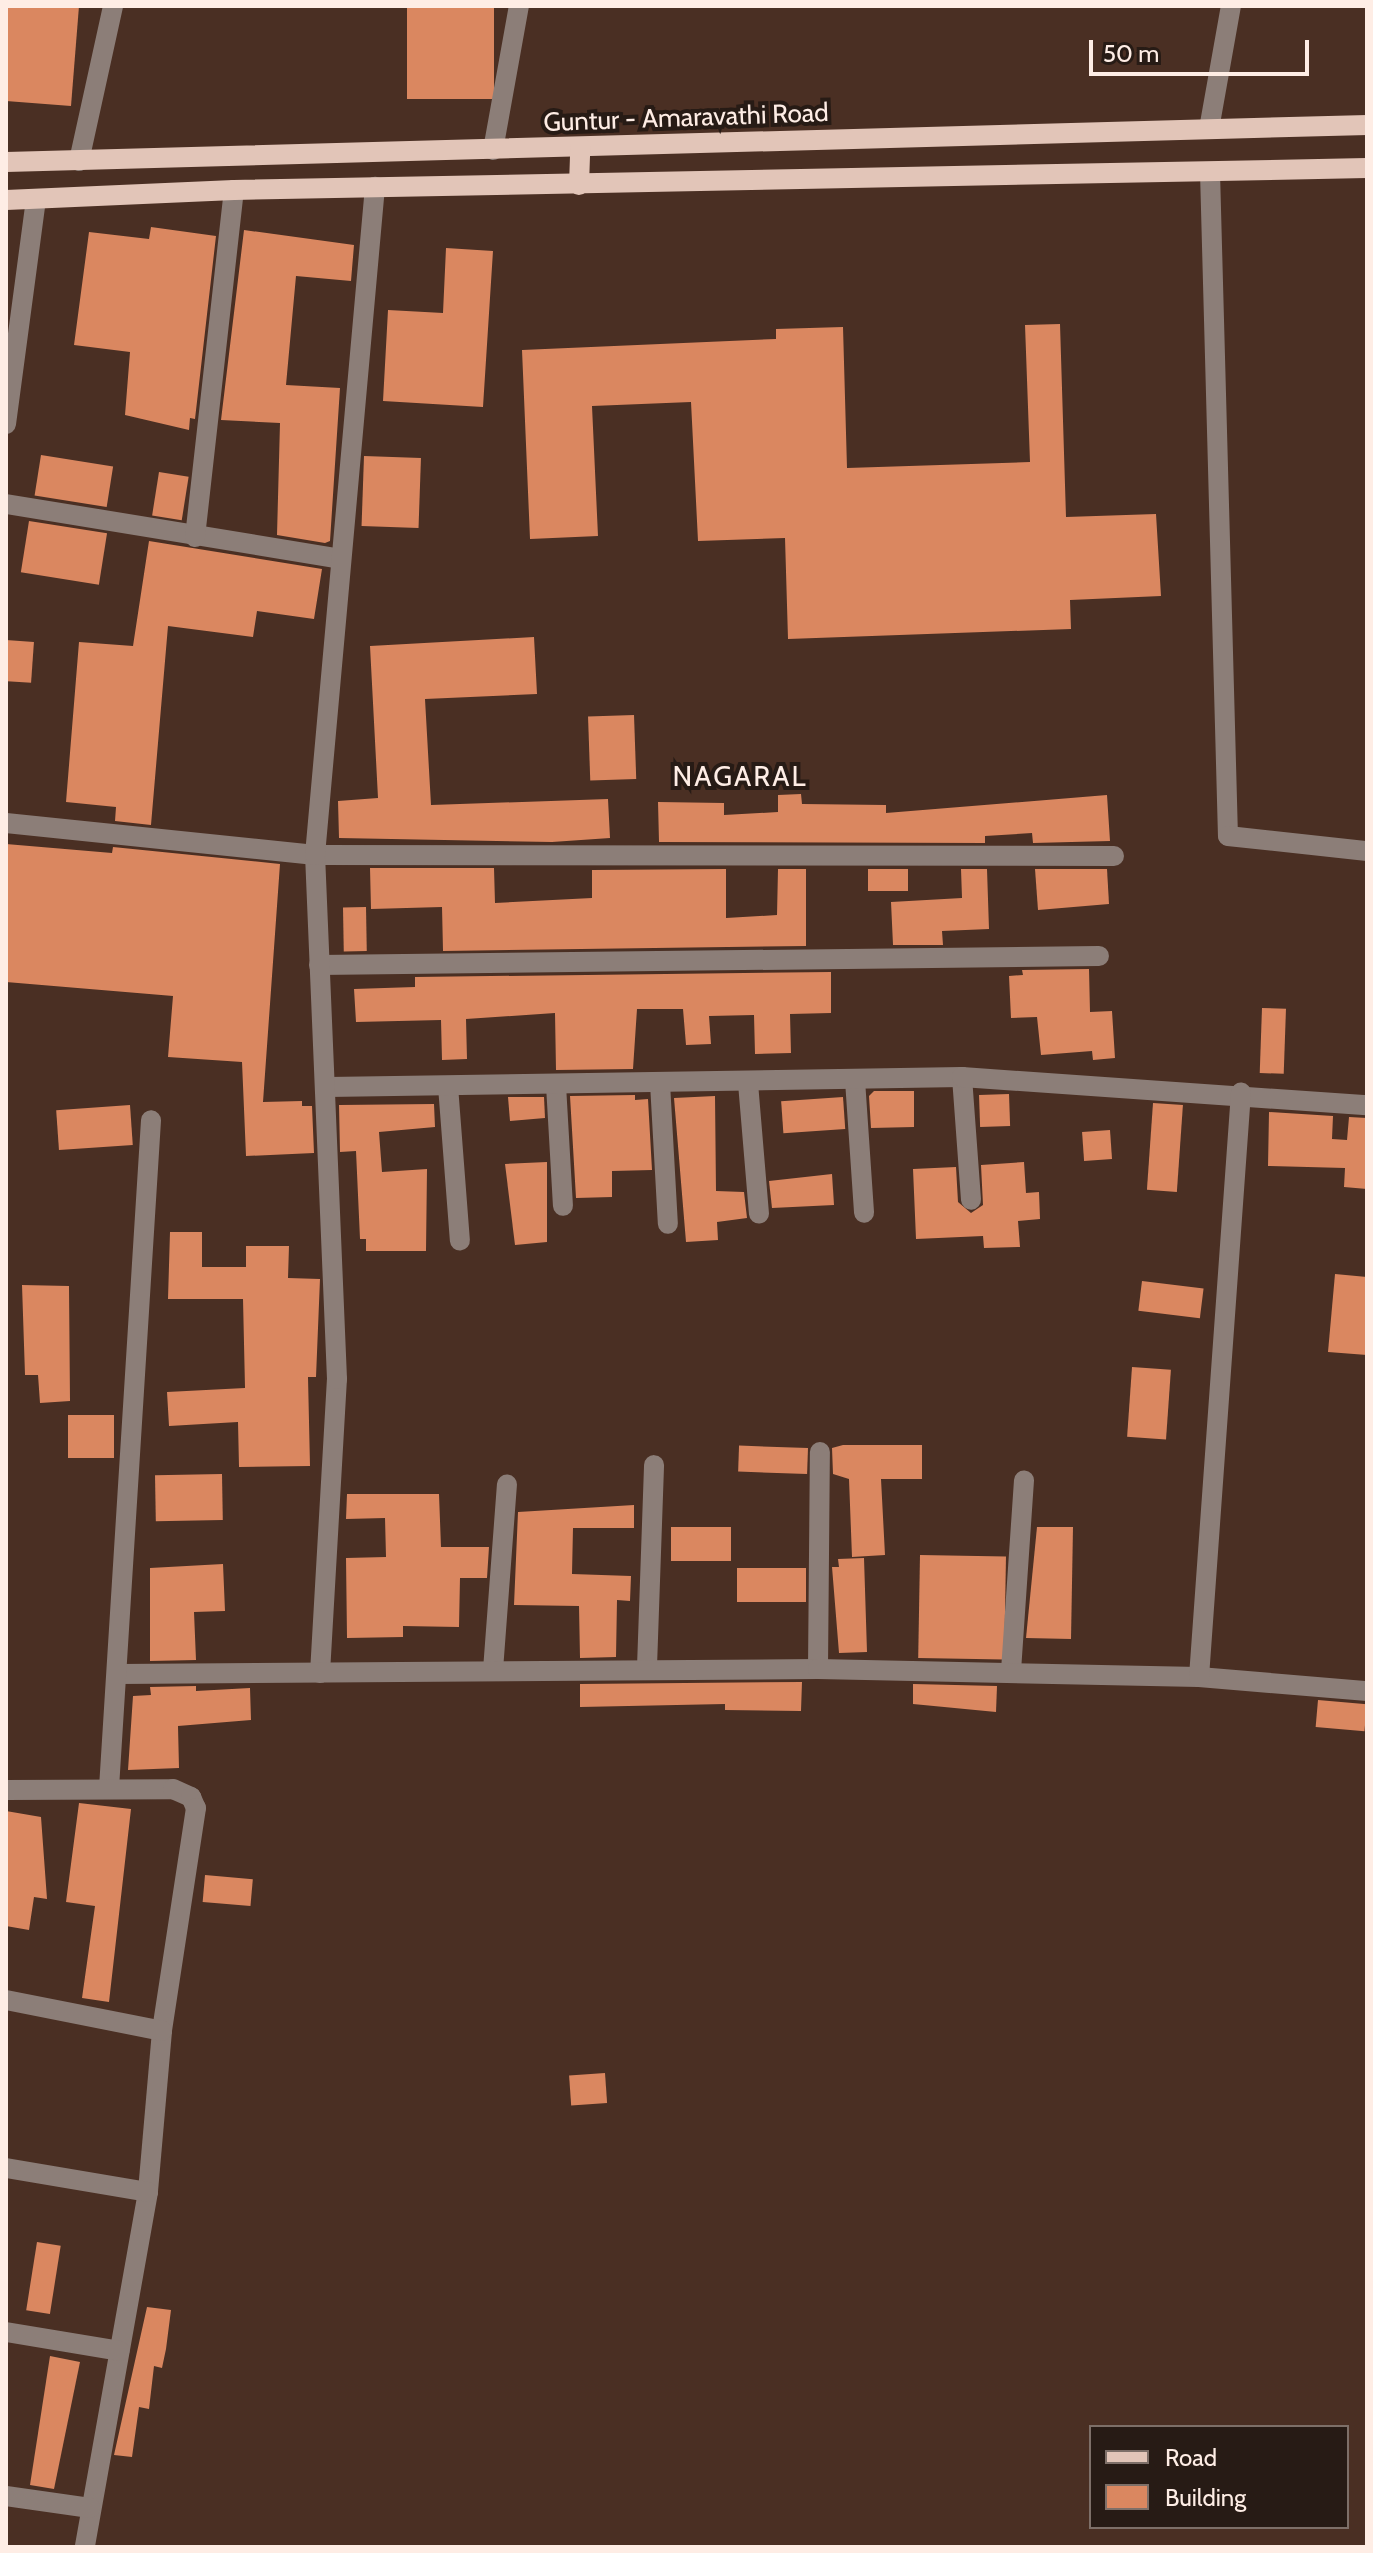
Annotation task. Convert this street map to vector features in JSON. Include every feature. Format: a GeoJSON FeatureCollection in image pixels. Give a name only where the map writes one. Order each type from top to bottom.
{"type":"FeatureCollection","features":[{"type":"Feature","properties":{"kind":"main road","name":"Guntur - Amaravathi Road"},"geometry":{"type":"LineString","coordinates":[[6,162],[1367,125]]}},
{"type":"Feature","properties":{"kind":"main road"},"geometry":{"type":"LineString","coordinates":[[579,185],[580,147]]}},
{"type":"Feature","properties":{"kind":"main road"},"geometry":{"type":"LineString","coordinates":[[6,200],[234,190],[1367,168]]}},
{"type":"Feature","properties":{"kind":"street"},"geometry":{"type":"LineString","coordinates":[[79,161],[113,6]]}},
{"type":"Feature","properties":{"kind":"street"},"geometry":{"type":"LineString","coordinates":[[493,150],[519,6]]}},
{"type":"Feature","properties":{"kind":"street"},"geometry":{"type":"LineString","coordinates":[[1209,129],[1231,6]]}},
{"type":"Feature","properties":{"kind":"street"},"geometry":{"type":"LineString","coordinates":[[1210,172],[1228,836],[1367,851]]}},
{"type":"Feature","properties":{"kind":"street"},"geometry":{"type":"LineString","coordinates":[[320,1673],[337,1379],[328,1087],[315,855],[375,187]]}},
{"type":"Feature","properties":{"kind":"street"},"geometry":{"type":"LineString","coordinates":[[195,537],[234,190]]}},
{"type":"Feature","properties":{"kind":"street"},"geometry":{"type":"LineString","coordinates":[[6,424],[36,199]]}},
{"type":"Feature","properties":{"kind":"street"},"geometry":{"type":"LineString","coordinates":[[6,504],[341,559]]}},
{"type":"Feature","properties":{"kind":"street"},"geometry":{"type":"LineString","coordinates":[[6,823],[315,855],[1114,856]]}},
{"type":"Feature","properties":{"kind":"street"},"geometry":{"type":"LineString","coordinates":[[319,965],[1099,956]]}},
{"type":"Feature","properties":{"kind":"street"},"geometry":{"type":"LineString","coordinates":[[328,1087],[748,1083],[962,1077],[1241,1093],[1367,1105]]}},
{"type":"Feature","properties":{"kind":"street"},"geometry":{"type":"LineString","coordinates":[[962,1077],[971,1200]]}},
{"type":"Feature","properties":{"kind":"street"},"geometry":{"type":"LineString","coordinates":[[855,1080],[864,1213]]}},
{"type":"Feature","properties":{"kind":"street"},"geometry":{"type":"LineString","coordinates":[[660,1083],[668,1224]]}},
{"type":"Feature","properties":{"kind":"street"},"geometry":{"type":"LineString","coordinates":[[748,1083],[759,1214]]}},
{"type":"Feature","properties":{"kind":"street"},"geometry":{"type":"LineString","coordinates":[[556,1085],[563,1206]]}},
{"type":"Feature","properties":{"kind":"street"},"geometry":{"type":"LineString","coordinates":[[448,1086],[460,1241]]}},
{"type":"Feature","properties":{"kind":"street"},"geometry":{"type":"LineString","coordinates":[[1199,1677],[1241,1093]]}},
{"type":"Feature","properties":{"kind":"street"},"geometry":{"type":"LineString","coordinates":[[109,1788],[119,1674],[151,1120]]}},
{"type":"Feature","properties":{"kind":"street"},"geometry":{"type":"LineString","coordinates":[[818,1669],[820,1452]]}},
{"type":"Feature","properties":{"kind":"street"},"geometry":{"type":"LineString","coordinates":[[647,1667],[654,1465]]}},
{"type":"Feature","properties":{"kind":"street"},"geometry":{"type":"LineString","coordinates":[[1011,1671],[1024,1480]]}},
{"type":"Feature","properties":{"kind":"street"},"geometry":{"type":"LineString","coordinates":[[493,1670],[507,1485]]}},
{"type":"Feature","properties":{"kind":"street"},"geometry":{"type":"LineString","coordinates":[[119,1674],[647,1667],[1011,1671],[1199,1677],[1367,1691]]}},
{"type":"Feature","properties":{"kind":"street"},"geometry":{"type":"LineString","coordinates":[[6,1790],[109,1788],[182,1792],[191,1797],[196,1819],[162,2031],[148,2192],[85,2547]]}},
{"type":"Feature","properties":{"kind":"street"},"geometry":{"type":"LineString","coordinates":[[6,2000],[162,2031]]}},
{"type":"Feature","properties":{"kind":"street"},"geometry":{"type":"LineString","coordinates":[[6,2168],[148,2192]]}},
{"type":"Feature","properties":{"kind":"street"},"geometry":{"type":"LineString","coordinates":[[6,2332],[119,2351]]}},
{"type":"Feature","properties":{"kind":"street"},"geometry":{"type":"LineString","coordinates":[[6,2496],[90,2508]]}},
{"type":"Feature","properties":{"kind":"building"},"geometry":{"type":"Polygon","coordinates":[[[7,6],[79,6],[71,106],[6,101],[7,6]]]}},
{"type":"Feature","properties":{"kind":"building"},"geometry":{"type":"Polygon","coordinates":[[[407,6],[494,6],[494,99],[407,99],[407,6]]]}},
{"type":"Feature","properties":{"kind":"building"},"geometry":{"type":"Polygon","coordinates":[[[151,227],[216,236],[195,419],[190,418],[189,430],[125,415],[130,352],[74,345],[89,232],[149,239],[151,227]]]}},
{"type":"Feature","properties":{"kind":"building"},"geometry":{"type":"Polygon","coordinates":[[[244,230],[354,245],[351,281],[296,276],[286,385],[340,388],[330,541],[325,543],[277,535],[280,423],[221,420],[244,230]]]}},
{"type":"Feature","properties":{"kind":"building"},"geometry":{"type":"Polygon","coordinates":[[[446,248],[493,251],[483,407],[383,401],[388,310],[443,313],[446,248]]]}},
{"type":"Feature","properties":{"kind":"building"},"geometry":{"type":"Polygon","coordinates":[[[1060,324],[1066,517],[1156,514],[1161,596],[1070,600],[1071,629],[788,639],[785,538],[698,541],[691,402],[592,406],[598,536],[530,539],[522,350],[776,339],[776,329],[843,327],[847,468],[1030,462],[1025,325],[1060,324]]]}},
{"type":"Feature","properties":{"kind":"building"},"geometry":{"type":"Polygon","coordinates":[[[41,455],[113,466],[107,507],[35,495],[41,455]]]}},
{"type":"Feature","properties":{"kind":"building"},"geometry":{"type":"Polygon","coordinates":[[[364,456],[421,458],[419,528],[362,526],[364,456]]]}},
{"type":"Feature","properties":{"kind":"building"},"geometry":{"type":"Polygon","coordinates":[[[159,472],[189,477],[182,520],[152,515],[159,472]]]}},
{"type":"Feature","properties":{"kind":"building"},"geometry":{"type":"Polygon","coordinates":[[[29,521],[107,533],[99,585],[21,572],[29,521]]]}},
{"type":"Feature","properties":{"kind":"building"},"geometry":{"type":"Polygon","coordinates":[[[149,541],[322,569],[314,619],[257,611],[253,637],[168,626],[151,825],[115,821],[116,807],[66,802],[79,642],[133,646],[149,541]]]}},
{"type":"Feature","properties":{"kind":"building"},"geometry":{"type":"Polygon","coordinates":[[[534,637],[537,694],[425,699],[431,805],[608,799],[610,838],[552,842],[339,838],[338,801],[378,798],[370,646],[534,637]]]}},
{"type":"Feature","properties":{"kind":"building"},"geometry":{"type":"Polygon","coordinates":[[[6,640],[34,642],[31,683],[6,681],[6,640]]]}},
{"type":"Feature","properties":{"kind":"building"},"geometry":{"type":"Polygon","coordinates":[[[634,715],[636,779],[590,781],[588,717],[634,715]]]}},
{"type":"Feature","properties":{"kind":"building"},"geometry":{"type":"Polygon","coordinates":[[[801,794],[802,804],[886,805],[886,813],[1107,795],[1110,841],[1033,843],[1032,833],[985,836],[985,843],[659,842],[658,802],[724,803],[724,815],[778,812],[778,795],[801,794]]]}},
{"type":"Feature","properties":{"kind":"building"},"geometry":{"type":"Polygon","coordinates":[[[6,844],[112,853],[113,847],[280,864],[263,1102],[302,1101],[302,1106],[312,1106],[314,1153],[246,1156],[242,1062],[168,1057],[173,996],[6,982],[6,844]]]}},
{"type":"Feature","properties":{"kind":"building"},"geometry":{"type":"Polygon","coordinates":[[[370,868],[494,868],[495,903],[592,898],[592,870],[726,869],[726,918],[777,915],[778,869],[806,869],[806,946],[443,951],[442,907],[371,909],[370,868]]]}},
{"type":"Feature","properties":{"kind":"building"},"geometry":{"type":"Polygon","coordinates":[[[868,869],[908,869],[908,891],[868,891],[868,869]]]}},
{"type":"Feature","properties":{"kind":"building"},"geometry":{"type":"Polygon","coordinates":[[[961,869],[987,869],[989,929],[942,931],[943,945],[893,945],[891,902],[962,898],[961,869]]]}},
{"type":"Feature","properties":{"kind":"building"},"geometry":{"type":"Polygon","coordinates":[[[1035,869],[1107,869],[1109,904],[1038,910],[1035,869]]]}},
{"type":"Feature","properties":{"kind":"building"},"geometry":{"type":"Polygon","coordinates":[[[343,907],[366,907],[367,951],[344,951],[343,907]]]}},
{"type":"Feature","properties":{"kind":"building"},"geometry":{"type":"Polygon","coordinates":[[[1089,969],[1090,1012],[1112,1011],[1115,1058],[1093,1060],[1092,1051],[1041,1055],[1037,1017],[1011,1018],[1009,976],[1023,975],[1022,970],[1089,969]]]}},
{"type":"Feature","properties":{"kind":"building"},"geometry":{"type":"Polygon","coordinates":[[[831,972],[831,1013],[790,1014],[791,1053],[755,1054],[754,1015],[709,1016],[711,1044],[686,1045],[683,1009],[637,1009],[633,1069],[556,1070],[555,1013],[466,1019],[467,1059],[442,1060],[441,1020],[356,1022],[354,989],[415,987],[415,977],[831,972]]]}},
{"type":"Feature","properties":{"kind":"building"},"geometry":{"type":"Polygon","coordinates":[[[1262,1008],[1286,1009],[1284,1074],[1260,1073],[1262,1008]]]}},
{"type":"Feature","properties":{"kind":"building"},"geometry":{"type":"Polygon","coordinates":[[[874,1091],[914,1091],[914,1127],[871,1128],[869,1096],[874,1091]]]}},
{"type":"Feature","properties":{"kind":"building"},"geometry":{"type":"Polygon","coordinates":[[[1009,1094],[1010,1126],[980,1127],[979,1095],[1009,1094]]]}},
{"type":"Feature","properties":{"kind":"building"},"geometry":{"type":"Polygon","coordinates":[[[635,1095],[635,1100],[648,1099],[652,1170],[612,1171],[612,1197],[576,1198],[570,1096],[635,1095]]]}},
{"type":"Feature","properties":{"kind":"building"},"geometry":{"type":"Polygon","coordinates":[[[715,1096],[716,1191],[744,1192],[747,1218],[717,1222],[718,1240],[686,1242],[674,1098],[715,1096]]]}},
{"type":"Feature","properties":{"kind":"building"},"geometry":{"type":"Polygon","coordinates":[[[508,1097],[544,1097],[545,1118],[510,1121],[508,1097]]]}},
{"type":"Feature","properties":{"kind":"building"},"geometry":{"type":"Polygon","coordinates":[[[843,1097],[845,1129],[783,1133],[781,1101],[843,1097]]]}},
{"type":"Feature","properties":{"kind":"building"},"geometry":{"type":"Polygon","coordinates":[[[1153,1103],[1183,1105],[1177,1192],[1147,1190],[1153,1103]]]}},
{"type":"Feature","properties":{"kind":"building"},"geometry":{"type":"Polygon","coordinates":[[[434,1104],[435,1127],[379,1132],[382,1172],[427,1169],[426,1251],[366,1251],[366,1239],[360,1239],[356,1151],[340,1152],[339,1105],[434,1104]]]}},
{"type":"Feature","properties":{"kind":"building"},"geometry":{"type":"Polygon","coordinates":[[[130,1105],[133,1145],[59,1150],[56,1110],[130,1105]]]}},
{"type":"Feature","properties":{"kind":"building"},"geometry":{"type":"Polygon","coordinates":[[[1269,1112],[1333,1116],[1332,1139],[1347,1140],[1349,1117],[1367,1118],[1367,1189],[1344,1187],[1345,1168],[1268,1166],[1269,1112]]]}},
{"type":"Feature","properties":{"kind":"building"},"geometry":{"type":"Polygon","coordinates":[[[1110,1130],[1112,1159],[1084,1161],[1082,1132],[1110,1130]]]}},
{"type":"Feature","properties":{"kind":"building"},"geometry":{"type":"Polygon","coordinates":[[[547,1162],[547,1242],[515,1245],[505,1164],[547,1162]]]}},
{"type":"Feature","properties":{"kind":"building"},"geometry":{"type":"Polygon","coordinates":[[[1024,1162],[1026,1193],[1039,1192],[1040,1219],[1018,1221],[1020,1247],[984,1248],[983,1236],[916,1239],[913,1169],[956,1167],[958,1202],[971,1213],[983,1205],[981,1165],[1024,1162]]]}},
{"type":"Feature","properties":{"kind":"building"},"geometry":{"type":"Polygon","coordinates":[[[832,1174],[834,1205],[772,1208],[769,1181],[832,1174]]]}},
{"type":"Feature","properties":{"kind":"building"},"geometry":{"type":"Polygon","coordinates":[[[170,1232],[202,1232],[202,1267],[246,1267],[246,1246],[289,1246],[288,1278],[320,1279],[316,1377],[308,1377],[310,1466],[239,1467],[238,1422],[169,1426],[167,1392],[245,1388],[243,1299],[168,1299],[170,1232]]]}},
{"type":"Feature","properties":{"kind":"building"},"geometry":{"type":"Polygon","coordinates":[[[1335,1274],[1367,1277],[1367,1355],[1328,1352],[1335,1274]]]}},
{"type":"Feature","properties":{"kind":"building"},"geometry":{"type":"Polygon","coordinates":[[[1142,1281],[1204,1289],[1200,1318],[1138,1311],[1142,1281]]]}},
{"type":"Feature","properties":{"kind":"building"},"geometry":{"type":"Polygon","coordinates":[[[22,1285],[69,1286],[70,1401],[40,1403],[38,1375],[25,1375],[22,1285]]]}},
{"type":"Feature","properties":{"kind":"building"},"geometry":{"type":"Polygon","coordinates":[[[1132,1367],[1171,1370],[1166,1440],[1127,1437],[1132,1367]]]}},
{"type":"Feature","properties":{"kind":"building"},"geometry":{"type":"Polygon","coordinates":[[[68,1415],[114,1415],[114,1458],[68,1458],[68,1415]]]}},
{"type":"Feature","properties":{"kind":"building"},"geometry":{"type":"Polygon","coordinates":[[[843,1445],[922,1445],[922,1479],[881,1479],[885,1555],[852,1557],[849,1479],[833,1474],[832,1448],[843,1445]]]}},
{"type":"Feature","properties":{"kind":"building"},"geometry":{"type":"Polygon","coordinates":[[[739,1446],[808,1448],[807,1474],[738,1472],[739,1446]]]}},
{"type":"Feature","properties":{"kind":"building"},"geometry":{"type":"Polygon","coordinates":[[[222,1474],[223,1520],[156,1521],[155,1475],[222,1474]]]}},
{"type":"Feature","properties":{"kind":"building"},"geometry":{"type":"Polygon","coordinates":[[[347,1494],[439,1494],[441,1547],[489,1547],[487,1578],[460,1578],[459,1627],[403,1626],[403,1637],[347,1638],[346,1558],[386,1557],[385,1518],[346,1519],[347,1494]]]}},
{"type":"Feature","properties":{"kind":"building"},"geometry":{"type":"Polygon","coordinates":[[[634,1505],[634,1528],[573,1528],[572,1574],[631,1576],[630,1601],[617,1600],[616,1657],[580,1658],[579,1606],[514,1605],[518,1512],[634,1505]]]}},
{"type":"Feature","properties":{"kind":"building"},"geometry":{"type":"Polygon","coordinates":[[[671,1527],[731,1527],[731,1561],[671,1561],[671,1527]]]}},
{"type":"Feature","properties":{"kind":"building"},"geometry":{"type":"Polygon","coordinates":[[[1037,1527],[1073,1527],[1071,1639],[1026,1638],[1037,1527]]]}},
{"type":"Feature","properties":{"kind":"building"},"geometry":{"type":"Polygon","coordinates":[[[920,1555],[1006,1557],[1004,1659],[918,1658],[920,1555]]]}},
{"type":"Feature","properties":{"kind":"building"},"geometry":{"type":"Polygon","coordinates":[[[864,1558],[867,1652],[839,1653],[832,1567],[839,1567],[838,1559],[864,1558]]]}},
{"type":"Feature","properties":{"kind":"building"},"geometry":{"type":"Polygon","coordinates":[[[223,1564],[225,1611],[194,1612],[196,1660],[150,1661],[150,1568],[223,1564]]]}},
{"type":"Feature","properties":{"kind":"building"},"geometry":{"type":"Polygon","coordinates":[[[737,1568],[806,1568],[806,1602],[737,1602],[737,1568]]]}},
{"type":"Feature","properties":{"kind":"building"},"geometry":{"type":"Polygon","coordinates":[[[802,1682],[801,1711],[725,1710],[725,1704],[580,1707],[580,1684],[802,1682]]]}},
{"type":"Feature","properties":{"kind":"building"},"geometry":{"type":"Polygon","coordinates":[[[913,1684],[997,1686],[996,1712],[913,1704],[913,1684]]]}},
{"type":"Feature","properties":{"kind":"building"},"geometry":{"type":"Polygon","coordinates":[[[196,1686],[196,1691],[250,1688],[251,1720],[178,1726],[179,1768],[128,1770],[133,1696],[151,1695],[150,1687],[196,1686]]]}},
{"type":"Feature","properties":{"kind":"building"},"geometry":{"type":"Polygon","coordinates":[[[1318,1700],[1367,1704],[1364,1731],[1316,1727],[1318,1700]]]}},
{"type":"Feature","properties":{"kind":"building"},"geometry":{"type":"Polygon","coordinates":[[[79,1803],[131,1809],[109,2002],[82,1998],[95,1906],[66,1902],[79,1803]]]}},
{"type":"Feature","properties":{"kind":"building"},"geometry":{"type":"Polygon","coordinates":[[[6,1811],[41,1817],[47,1899],[34,1897],[29,1930],[6,1926],[6,1811]]]}},
{"type":"Feature","properties":{"kind":"building"},"geometry":{"type":"Polygon","coordinates":[[[205,1875],[253,1879],[250,1906],[203,1902],[205,1875]]]}},
{"type":"Feature","properties":{"kind":"building"},"geometry":{"type":"Polygon","coordinates":[[[605,2073],[607,2103],[571,2105],[569,2076],[605,2073]]]}},
{"type":"Feature","properties":{"kind":"building"},"geometry":{"type":"Polygon","coordinates":[[[37,2242],[61,2246],[50,2314],[26,2310],[37,2242]]]}},
{"type":"Feature","properties":{"kind":"building"},"geometry":{"type":"Polygon","coordinates":[[[147,2307],[171,2310],[162,2368],[154,2366],[149,2409],[139,2407],[132,2457],[114,2455],[147,2307]]]}},
{"type":"Feature","properties":{"kind":"building"},"geometry":{"type":"Polygon","coordinates":[[[50,2356],[80,2362],[54,2489],[30,2485],[50,2356]]]}},
{"type":"Feature","properties":{"kind":"district","name":"NAGARAL"},"geometry":{"type":"Point","coordinates":[740,776]}}]}
